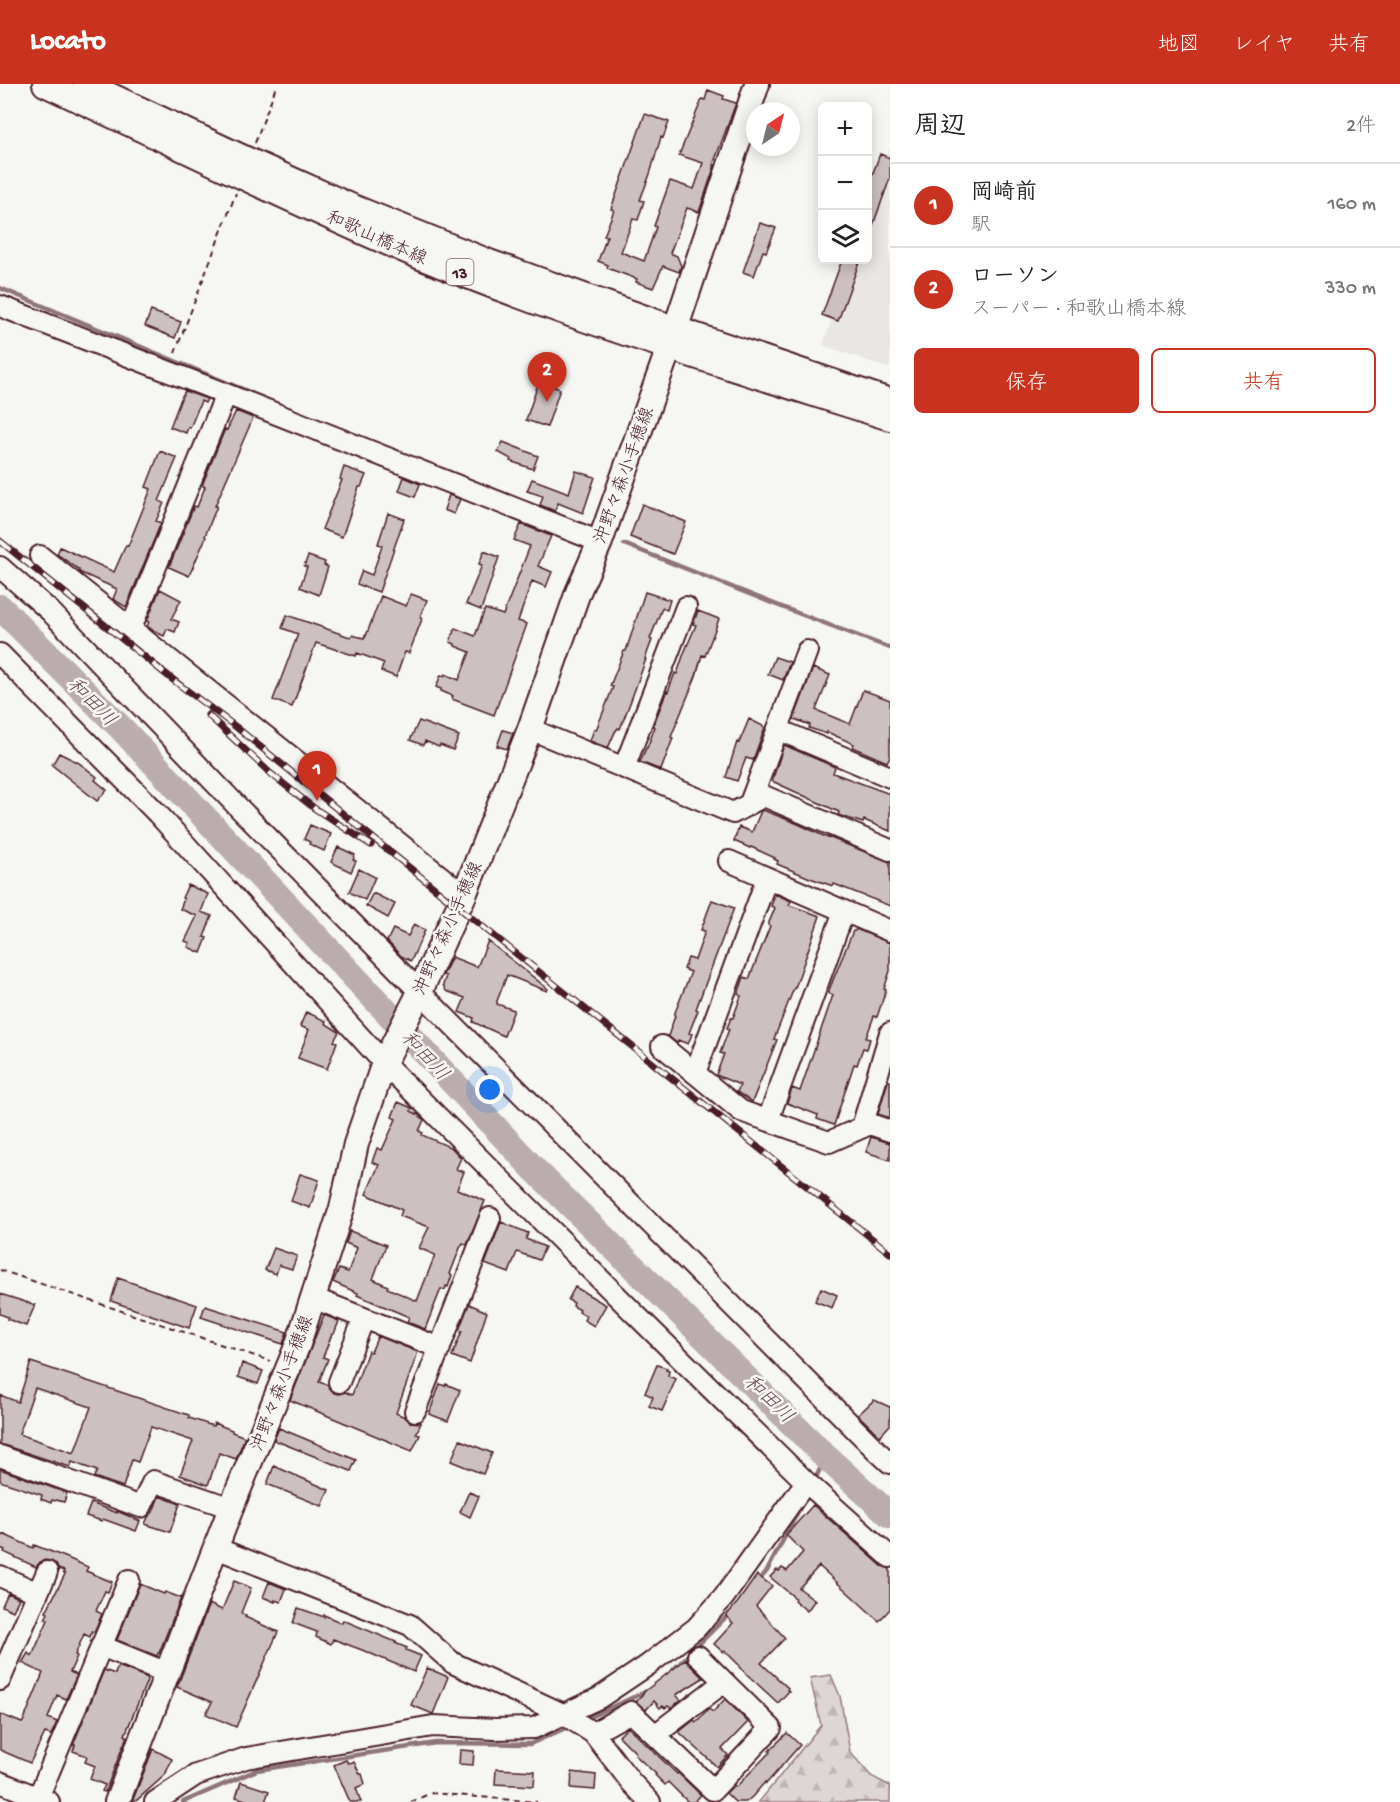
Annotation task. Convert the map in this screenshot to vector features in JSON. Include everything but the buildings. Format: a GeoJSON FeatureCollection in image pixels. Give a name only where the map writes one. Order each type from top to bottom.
{"type":"FeatureCollection","features":[{"type":"Feature","properties":{"kind":"main road","name":"和歌山橋本線"},"geometry":{"type":"LineString","coordinates":[[45,84],[245,169]]}},
{"type":"Feature","properties":{"kind":"main road","name":"和歌山橋本線"},"geometry":{"type":"LineString","coordinates":[[86,84],[245,169],[433,261],[512,292],[890,401]]}},
{"type":"Feature","properties":{"kind":"main road","name":"沖野々森小手穂線"},"geometry":{"type":"LineString","coordinates":[[117,1802],[231,1508],[298,1344],[342,1208],[356,1144],[386,1059],[464,895],[530,729],[578,592],[600,542],[672,338],[757,84]]}},
{"type":"Feature","properties":{"kind":"main road","name":"和歌山橋本線"},"geometry":{"type":"LineString","coordinates":[[672,338],[890,418]]}},
{"type":"Feature","properties":{"kind":"street"},"geometry":{"type":"LineString","coordinates":[[0,306],[600,542]]}},
{"type":"Feature","properties":{"kind":"street"},"geometry":{"type":"LineString","coordinates":[[130,628],[226,394]]}},
{"type":"Feature","properties":{"kind":"street"},"geometry":{"type":"LineString","coordinates":[[40,556],[464,895]]}},
{"type":"Feature","properties":{"kind":"street"},"geometry":{"type":"LineString","coordinates":[[0,567],[50,611],[418,994],[890,1463]]}},
{"type":"Feature","properties":{"kind":"street"},"geometry":{"type":"LineString","coordinates":[[624,768],[686,607]]}},
{"type":"Feature","properties":{"kind":"street"},"geometry":{"type":"LineString","coordinates":[[750,803],[807,651]]}},
{"type":"Feature","properties":{"kind":"street"},"geometry":{"type":"LineString","coordinates":[[0,654],[157,813],[386,1059],[631,1310],[806,1482],[890,1557]]}},
{"type":"Feature","properties":{"kind":"street"},"geometry":{"type":"LineString","coordinates":[[530,729],[733,813],[764,796],[890,850]]}},
{"type":"Feature","properties":{"kind":"street"},"geometry":{"type":"LineString","coordinates":[[778,730],[890,777]]}},
{"type":"Feature","properties":{"kind":"street"},"geometry":{"type":"LineString","coordinates":[[729,861],[890,931]]}},
{"type":"Feature","properties":{"kind":"street"},"geometry":{"type":"LineString","coordinates":[[695,1073],[767,878]]}},
{"type":"Feature","properties":{"kind":"street"},"geometry":{"type":"LineString","coordinates":[[768,1120],[844,911]]}},
{"type":"Feature","properties":{"kind":"street"},"geometry":{"type":"LineString","coordinates":[[862,1127],[890,1033]]}},
{"type":"Feature","properties":{"kind":"street"},"geometry":{"type":"LineString","coordinates":[[662,1046],[741,1111],[829,1142],[870,1124],[890,1131]]}},
{"type":"Feature","properties":{"kind":"street"},"geometry":{"type":"LineString","coordinates":[[415,1412],[490,1218]]}},
{"type":"Feature","properties":{"kind":"street"},"geometry":{"type":"LineString","coordinates":[[313,1298],[440,1348]]}},
{"type":"Feature","properties":{"kind":"street"},"geometry":{"type":"LineString","coordinates":[[339,1382],[364,1318]]}},
{"type":"Feature","properties":{"kind":"street"},"geometry":{"type":"LineString","coordinates":[[0,1456],[141,1507],[153,1481],[231,1508]]}},
{"type":"Feature","properties":{"kind":"street"},"geometry":{"type":"LineString","coordinates":[[170,1799],[196,1775],[246,1758],[433,1726],[495,1730],[534,1728],[565,1715],[599,1698],[648,1665],[696,1628],[724,1597],[806,1482]]}},
{"type":"Feature","properties":{"kind":"street"},"geometry":{"type":"LineString","coordinates":[[216,1548],[410,1625],[453,1663],[565,1715],[592,1733],[650,1802]]}},
{"type":"Feature","properties":{"kind":"street"},"geometry":{"type":"LineString","coordinates":[[0,1680],[47,1572]]}},
{"type":"Feature","properties":{"kind":"street"},"geometry":{"type":"LineString","coordinates":[[0,1576],[38,1593]]}},
{"type":"Feature","properties":{"kind":"street"},"geometry":{"type":"LineString","coordinates":[[0,1782],[44,1800],[101,1646],[129,1580]]}},
{"type":"Feature","properties":{"kind":"street"},"geometry":{"type":"LineString","coordinates":[[101,1646],[168,1673]]}},
{"type":"Feature","properties":{"kind":"street"},"geometry":{"type":"LineString","coordinates":[[592,1733],[631,1712],[713,1790],[771,1728],[698,1656]]}},
{"type":"Feature","properties":{"kind":"street"},"geometry":{"type":"LineString","coordinates":[[655,1735],[724,1682]]}},
{"type":"Feature","properties":{"kind":"path"},"geometry":{"type":"LineString","coordinates":[[176,353],[277,84]]}},
{"type":"Feature","properties":{"kind":"path"},"geometry":{"type":"LineString","coordinates":[[0,1270],[289,1367]]}},
{"type":"Feature","properties":{"kind":"path"},"geometry":{"type":"LineString","coordinates":[[411,1802],[431,1793],[537,1802]]}},
{"type":"Feature","properties":{"kind":"shaded area"},"geometry":{"type":"Polygon","coordinates":[[[890,147],[890,369],[823,345],[851,264],[872,264],[872,201],[890,147]]]}},
{"type":"Feature","properties":{"kind":"green space"},"geometry":{"type":"Polygon","coordinates":[[[831,1675],[840,1696],[850,1752],[871,1776],[890,1786],[890,1802],[759,1802],[821,1725],[810,1678],[831,1675]]]}},
{"type":"Feature","properties":{"kind":"waterway"},"geometry":{"type":"LineString","coordinates":[[0,288],[297,412]]}},
{"type":"Feature","properties":{"kind":"waterway"},"geometry":{"type":"LineString","coordinates":[[539,507],[559,516]]}},
{"type":"Feature","properties":{"kind":"waterway"},"geometry":{"type":"LineString","coordinates":[[624,544],[890,648]]}},
{"type":"Feature","properties":{"kind":"waterway","name":"和田川"},"geometry":{"type":"LineString","coordinates":[[0,607],[121,728],[534,1169],[826,1457],[890,1515]]}},
{"type":"Feature","properties":{"kind":"waterway"},"geometry":{"type":"LineString","coordinates":[[814,1481],[826,1457]]}},
{"type":"Feature","properties":{"kind":"waterway"},"geometry":{"type":"LineString","coordinates":[[759,1580],[767,1571],[803,1502]]}},
{"type":"Feature","properties":{"kind":"waterway"},"geometry":{"type":"LineString","coordinates":[[674,1669],[729,1614]]}},
{"type":"Feature","properties":{"kind":"waterway"},"geometry":{"type":"LineString","coordinates":[[583,1720],[649,1690]]}},
{"type":"Feature","properties":{"kind":"waterway"},"geometry":{"type":"LineString","coordinates":[[183,1802],[257,1770],[436,1743],[530,1744],[570,1726]]}},
{"type":"Feature","properties":{"kind":"railway"},"geometry":{"type":"LineString","coordinates":[[0,541],[173,680],[236,727],[890,1253]]}},
{"type":"Feature","properties":{"kind":"railway"},"geometry":{"type":"LineString","coordinates":[[208,715],[270,773],[314,808],[371,845]]}},
{"type":"Feature","properties":{"kind":"place","name":"ローソン"},"geometry":{"type":"Point","coordinates":[547,402]}},
{"type":"Feature","properties":{"kind":"place","name":"岡崎前"},"geometry":{"type":"Point","coordinates":[317,801]}}]}
